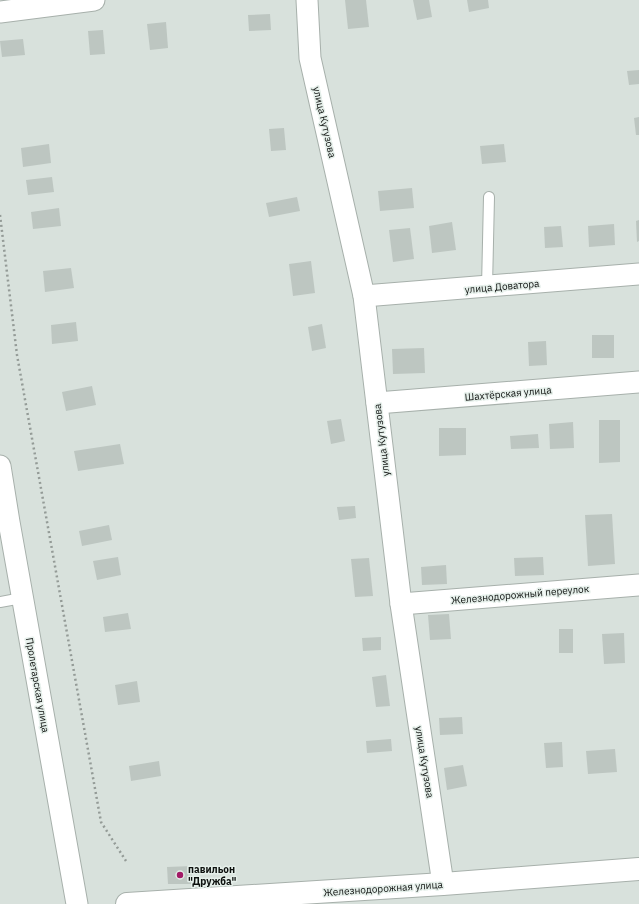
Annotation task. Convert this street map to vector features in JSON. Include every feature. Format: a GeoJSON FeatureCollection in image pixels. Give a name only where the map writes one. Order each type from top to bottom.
{"type":"FeatureCollection","features":[{"type":"Feature","properties":{"kind":"street"},"geometry":{"type":"LineString","coordinates":[[0,12],[94,0]]}},
{"type":"Feature","properties":{"kind":"street","name":"улица Кутузова"},"geometry":{"type":"LineString","coordinates":[[307,0],[310,58],[364,296],[401,604],[443,884]]}},
{"type":"Feature","properties":{"kind":"street","name":"улица Доватора"},"geometry":{"type":"LineString","coordinates":[[364,296],[639,274]]}},
{"type":"Feature","properties":{"kind":"street","name":"Шахтёрская улица"},"geometry":{"type":"LineString","coordinates":[[377,403],[639,382]]}},
{"type":"Feature","properties":{"kind":"street","name":"Пролетарская улица"},"geometry":{"type":"LineString","coordinates":[[0,466],[4,523],[22,598],[77,904]]}},
{"type":"Feature","properties":{"kind":"street","name":"Железнодорожный переулок"},"geometry":{"type":"LineString","coordinates":[[401,604],[639,585]]}},
{"type":"Feature","properties":{"kind":"street","name":"Железнодорожная улица"},"geometry":{"type":"LineString","coordinates":[[127,904],[443,884],[639,869]]}},
{"type":"Feature","properties":{"kind":"lane"},"geometry":{"type":"LineString","coordinates":[[488,287],[489,197]]}},
{"type":"Feature","properties":{"kind":"lane"},"geometry":{"type":"LineString","coordinates":[[0,602],[22,598]]}},
{"type":"Feature","properties":{"kind":"path"},"geometry":{"type":"LineString","coordinates":[[0,215],[17,355],[101,822],[126,861]]}},
{"type":"Feature","properties":{"kind":"building"},"geometry":{"type":"Polygon","coordinates":[[[345,0],[366,0],[369,27],[348,29],[345,0]]]}},
{"type":"Feature","properties":{"kind":"building"},"geometry":{"type":"Polygon","coordinates":[[[413,0],[429,0],[432,17],[417,20],[413,0]]]}},
{"type":"Feature","properties":{"kind":"building"},"geometry":{"type":"Polygon","coordinates":[[[467,0],[488,0],[489,8],[469,12],[467,0]]]}},
{"type":"Feature","properties":{"kind":"building"},"geometry":{"type":"Polygon","coordinates":[[[270,14],[271,30],[249,31],[248,15],[270,14]]]}},
{"type":"Feature","properties":{"kind":"building"},"geometry":{"type":"Polygon","coordinates":[[[166,22],[168,48],[150,50],[147,24],[166,22]]]}},
{"type":"Feature","properties":{"kind":"building"},"geometry":{"type":"Polygon","coordinates":[[[103,30],[105,54],[90,55],[88,31],[103,30]]]}},
{"type":"Feature","properties":{"kind":"building"},"geometry":{"type":"Polygon","coordinates":[[[23,39],[25,55],[2,57],[0,41],[23,39]]]}},
{"type":"Feature","properties":{"kind":"building"},"geometry":{"type":"Polygon","coordinates":[[[639,70],[639,84],[629,85],[627,71],[639,70]]]}},
{"type":"Feature","properties":{"kind":"building"},"geometry":{"type":"Polygon","coordinates":[[[639,117],[639,135],[636,135],[634,118],[639,117]]]}},
{"type":"Feature","properties":{"kind":"building"},"geometry":{"type":"Polygon","coordinates":[[[284,128],[286,150],[271,151],[269,129],[284,128]]]}},
{"type":"Feature","properties":{"kind":"building"},"geometry":{"type":"Polygon","coordinates":[[[49,144],[51,163],[23,167],[21,148],[49,144]]]}},
{"type":"Feature","properties":{"kind":"building"},"geometry":{"type":"Polygon","coordinates":[[[504,144],[506,162],[482,164],[480,146],[504,144]]]}},
{"type":"Feature","properties":{"kind":"building"},"geometry":{"type":"Polygon","coordinates":[[[52,177],[54,192],[28,195],[26,180],[52,177]]]}},
{"type":"Feature","properties":{"kind":"building"},"geometry":{"type":"Polygon","coordinates":[[[412,188],[414,208],[380,211],[378,191],[412,188]]]}},
{"type":"Feature","properties":{"kind":"building"},"geometry":{"type":"Polygon","coordinates":[[[297,197],[300,211],[269,217],[266,203],[297,197]]]}},
{"type":"Feature","properties":{"kind":"building"},"geometry":{"type":"Polygon","coordinates":[[[59,208],[61,226],[33,229],[31,212],[59,208]]]}},
{"type":"Feature","properties":{"kind":"building"},"geometry":{"type":"Polygon","coordinates":[[[639,220],[639,241],[637,242],[636,221],[639,220]]]}},
{"type":"Feature","properties":{"kind":"building"},"geometry":{"type":"Polygon","coordinates":[[[452,222],[456,250],[432,253],[429,226],[452,222]]]}},
{"type":"Feature","properties":{"kind":"building"},"geometry":{"type":"Polygon","coordinates":[[[614,224],[615,245],[589,247],[588,226],[614,224]]]}},
{"type":"Feature","properties":{"kind":"building"},"geometry":{"type":"Polygon","coordinates":[[[561,226],[563,247],[545,248],[544,227],[561,226]]]}},
{"type":"Feature","properties":{"kind":"building"},"geometry":{"type":"Polygon","coordinates":[[[410,228],[414,259],[393,262],[389,230],[410,228]]]}},
{"type":"Feature","properties":{"kind":"building"},"geometry":{"type":"Polygon","coordinates":[[[311,261],[315,293],[293,296],[289,264],[311,261]]]}},
{"type":"Feature","properties":{"kind":"building"},"geometry":{"type":"Polygon","coordinates":[[[71,268],[74,288],[45,292],[43,271],[71,268]]]}},
{"type":"Feature","properties":{"kind":"building"},"geometry":{"type":"Polygon","coordinates":[[[76,322],[78,341],[52,344],[51,325],[76,322]]]}},
{"type":"Feature","properties":{"kind":"building"},"geometry":{"type":"Polygon","coordinates":[[[322,324],[326,348],[312,351],[308,327],[322,324]]]}},
{"type":"Feature","properties":{"kind":"building"},"geometry":{"type":"Polygon","coordinates":[[[592,335],[614,335],[614,358],[592,358],[592,335]]]}},
{"type":"Feature","properties":{"kind":"building"},"geometry":{"type":"Polygon","coordinates":[[[546,341],[547,365],[529,366],[528,342],[546,341]]]}},
{"type":"Feature","properties":{"kind":"building"},"geometry":{"type":"Polygon","coordinates":[[[424,348],[425,373],[393,374],[392,349],[424,348]]]}},
{"type":"Feature","properties":{"kind":"building"},"geometry":{"type":"Polygon","coordinates":[[[92,386],[96,405],[66,411],[62,392],[92,386]]]}},
{"type":"Feature","properties":{"kind":"building"},"geometry":{"type":"Polygon","coordinates":[[[341,419],[345,441],[331,444],[327,421],[341,419]]]}},
{"type":"Feature","properties":{"kind":"building"},"geometry":{"type":"Polygon","coordinates":[[[599,420],[620,420],[620,462],[599,463],[599,420]]]}},
{"type":"Feature","properties":{"kind":"building"},"geometry":{"type":"Polygon","coordinates":[[[573,422],[574,448],[550,449],[549,424],[573,422]]]}},
{"type":"Feature","properties":{"kind":"building"},"geometry":{"type":"Polygon","coordinates":[[[439,428],[466,428],[466,455],[439,456],[439,428]]]}},
{"type":"Feature","properties":{"kind":"building"},"geometry":{"type":"Polygon","coordinates":[[[538,434],[539,448],[511,449],[510,436],[538,434]]]}},
{"type":"Feature","properties":{"kind":"building"},"geometry":{"type":"Polygon","coordinates":[[[120,444],[124,464],[78,471],[74,451],[120,444]]]}},
{"type":"Feature","properties":{"kind":"building"},"geometry":{"type":"Polygon","coordinates":[[[355,506],[356,518],[339,520],[337,507],[355,506]]]}},
{"type":"Feature","properties":{"kind":"building"},"geometry":{"type":"Polygon","coordinates":[[[612,514],[615,564],[588,566],[585,515],[612,514]]]}},
{"type":"Feature","properties":{"kind":"building"},"geometry":{"type":"Polygon","coordinates":[[[109,525],[112,540],[82,546],[79,531],[109,525]]]}},
{"type":"Feature","properties":{"kind":"building"},"geometry":{"type":"Polygon","coordinates":[[[118,557],[121,575],[97,580],[93,561],[118,557]]]}},
{"type":"Feature","properties":{"kind":"building"},"geometry":{"type":"Polygon","coordinates":[[[543,557],[544,575],[515,576],[514,558],[543,557]]]}},
{"type":"Feature","properties":{"kind":"building"},"geometry":{"type":"Polygon","coordinates":[[[369,558],[373,596],[355,597],[351,559],[369,558]]]}},
{"type":"Feature","properties":{"kind":"building"},"geometry":{"type":"Polygon","coordinates":[[[446,565],[447,584],[422,585],[421,567],[446,565]]]}},
{"type":"Feature","properties":{"kind":"building"},"geometry":{"type":"Polygon","coordinates":[[[128,613],[131,629],[105,632],[103,617],[128,613]]]}},
{"type":"Feature","properties":{"kind":"building"},"geometry":{"type":"Polygon","coordinates":[[[449,614],[451,639],[430,640],[428,615],[449,614]]]}},
{"type":"Feature","properties":{"kind":"building"},"geometry":{"type":"Polygon","coordinates":[[[559,629],[573,629],[573,653],[559,653],[559,629]]]}},
{"type":"Feature","properties":{"kind":"building"},"geometry":{"type":"Polygon","coordinates":[[[624,633],[625,663],[604,664],[602,634],[624,633]]]}},
{"type":"Feature","properties":{"kind":"building"},"geometry":{"type":"Polygon","coordinates":[[[381,637],[381,650],[363,651],[362,638],[381,637]]]}},
{"type":"Feature","properties":{"kind":"building"},"geometry":{"type":"Polygon","coordinates":[[[386,675],[390,706],[376,707],[372,677],[386,675]]]}},
{"type":"Feature","properties":{"kind":"building"},"geometry":{"type":"Polygon","coordinates":[[[137,681],[140,702],[118,705],[115,685],[137,681]]]}},
{"type":"Feature","properties":{"kind":"building"},"geometry":{"type":"Polygon","coordinates":[[[462,717],[463,734],[440,735],[439,718],[462,717]]]}},
{"type":"Feature","properties":{"kind":"building"},"geometry":{"type":"Polygon","coordinates":[[[391,739],[392,751],[367,753],[366,741],[391,739]]]}},
{"type":"Feature","properties":{"kind":"building"},"geometry":{"type":"Polygon","coordinates":[[[562,742],[563,767],[546,768],[544,743],[562,742]]]}},
{"type":"Feature","properties":{"kind":"building"},"geometry":{"type":"Polygon","coordinates":[[[615,749],[617,772],[588,774],[586,751],[615,749]]]}},
{"type":"Feature","properties":{"kind":"building"},"geometry":{"type":"Polygon","coordinates":[[[159,761],[161,776],[131,781],[129,766],[159,761]]]}},
{"type":"Feature","properties":{"kind":"building"},"geometry":{"type":"Polygon","coordinates":[[[463,765],[467,786],[447,790],[444,768],[463,765]]]}},
{"type":"Feature","properties":{"kind":"building","name":"павильон \"Дружба\""},"geometry":{"type":"Polygon","coordinates":[[[192,866],[192,884],[168,884],[167,867],[192,866]]]}},
{"type":"Feature","properties":{"kind":"place","name":"павильон \"Дружба\""},"geometry":{"type":"Point","coordinates":[180,875]}}]}
